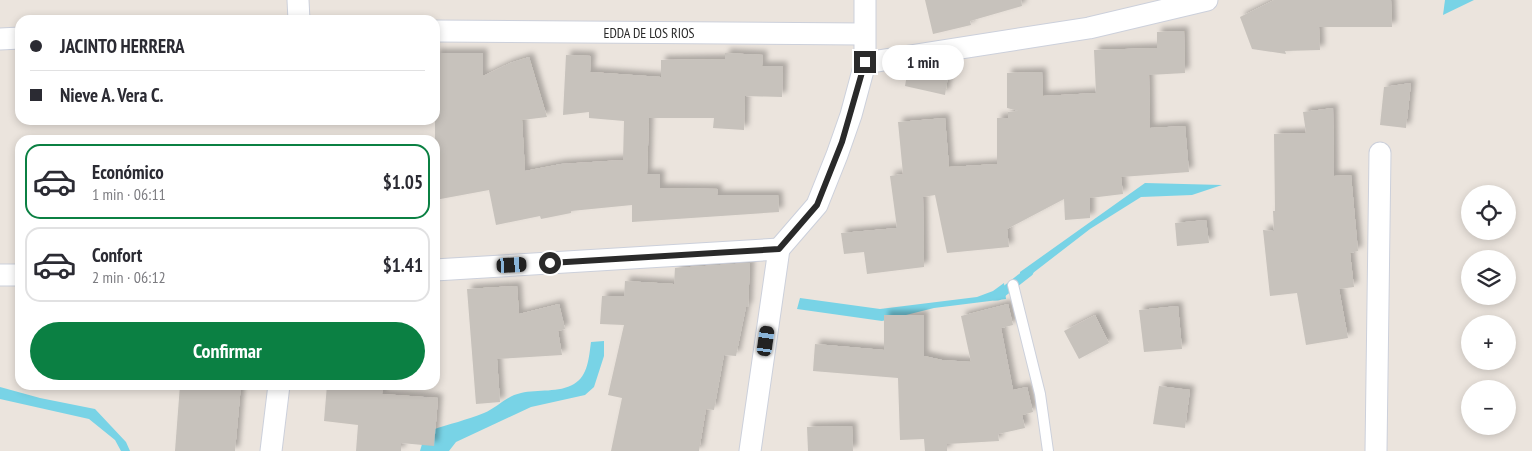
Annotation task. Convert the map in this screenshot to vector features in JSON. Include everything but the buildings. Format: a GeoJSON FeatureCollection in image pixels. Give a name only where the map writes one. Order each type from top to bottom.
{"type":"FeatureCollection","features":[{"type":"Feature","properties":{"kind":"street"},"geometry":{"type":"LineString","coordinates":[[298,0],[298,15]]}},
{"type":"Feature","properties":{"kind":"street"},"geometry":{"type":"LineString","coordinates":[[750,451],[779,249],[817,205],[840,147],[865,62],[865,0]]}},
{"type":"Feature","properties":{"kind":"street"},"geometry":{"type":"LineString","coordinates":[[865,62],[1089,28],[1207,0]]}},
{"type":"Feature","properties":{"kind":"street","name":"EDDA DE LOS RIOS"},"geometry":{"type":"LineString","coordinates":[[440,32],[864,34]]}},
{"type":"Feature","properties":{"kind":"street"},"geometry":{"type":"LineString","coordinates":[[0,39],[15,38]]}},
{"type":"Feature","properties":{"kind":"street"},"geometry":{"type":"LineString","coordinates":[[1376,451],[1380,153]]}},
{"type":"Feature","properties":{"kind":"street"},"geometry":{"type":"LineString","coordinates":[[440,270],[779,249]]}},
{"type":"Feature","properties":{"kind":"street"},"geometry":{"type":"LineString","coordinates":[[0,275],[15,275]]}},
{"type":"Feature","properties":{"kind":"street"},"geometry":{"type":"LineString","coordinates":[[271,451],[277,390]]}},
{"type":"Feature","properties":{"kind":"lane"},"geometry":{"type":"LineString","coordinates":[[1013,285],[1040,394],[1048,451]]}},
{"type":"Feature","properties":{"kind":"water"},"geometry":{"type":"Polygon","coordinates":[[[1445,0],[1474,0],[1443,15],[1445,0]]]}},
{"type":"Feature","properties":{"kind":"water"},"geometry":{"type":"Polygon","coordinates":[[[1145,183],[1222,185],[1192,195],[1141,197],[1090,229],[1020,283],[1020,272],[1145,183]]]}},
{"type":"Feature","properties":{"kind":"water"},"geometry":{"type":"Polygon","coordinates":[[[1004,283],[1006,299],[934,308],[882,321],[797,309],[800,298],[880,309],[977,297],[993,291],[1004,283]]]}},
{"type":"Feature","properties":{"kind":"water"},"geometry":{"type":"Polygon","coordinates":[[[604,341],[604,356],[594,387],[585,395],[531,407],[456,442],[449,451],[420,451],[425,434],[432,430],[484,413],[516,395],[562,389],[574,384],[579,381],[585,371],[591,342],[604,341]]]}},
{"type":"Feature","properties":{"kind":"water"},"geometry":{"type":"Polygon","coordinates":[[[0,387],[40,398],[95,409],[126,442],[130,451],[121,451],[115,440],[89,419],[0,399],[0,387]]]}},
{"type":"Feature","properties":{"kind":"waterway"},"geometry":{"type":"LineString","coordinates":[[995,296],[998,296],[1029,272]]}},
{"type":"Feature","properties":{"kind":"route"},"geometry":{"type":"LineString","coordinates":[[550,263],[779,249],[817,205],[842,142],[865,62]]}}]}
